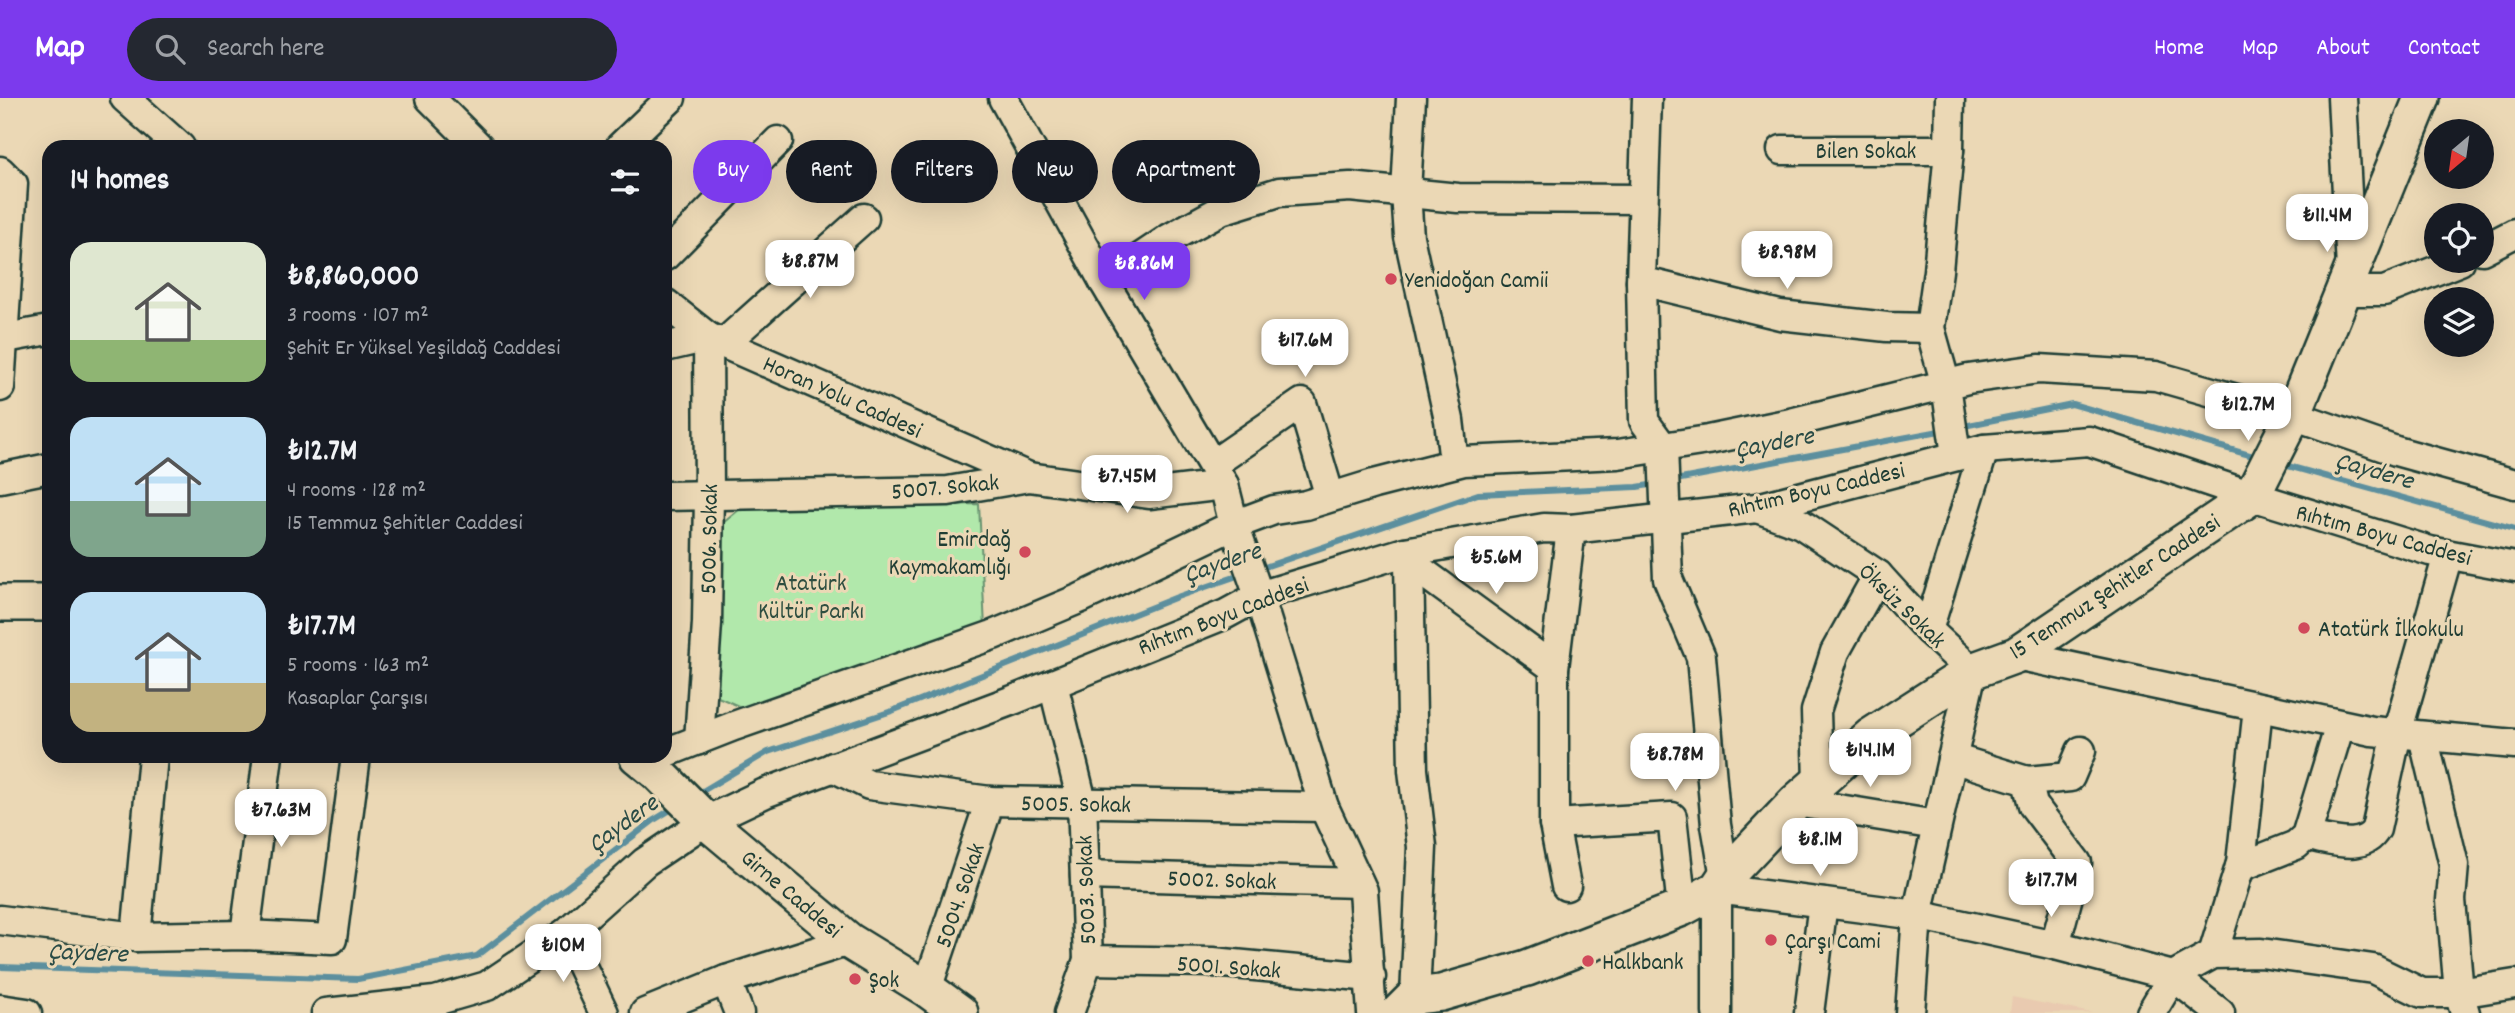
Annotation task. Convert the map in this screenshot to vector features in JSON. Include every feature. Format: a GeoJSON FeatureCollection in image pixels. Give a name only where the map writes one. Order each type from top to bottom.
{"type":"FeatureCollection","features":[{"type":"Feature","properties":{"kind":"main road","name":"15 Temmuz Şehitler Caddesi"},"geometry":{"type":"LineString","coordinates":[[1406,1005],[1527,968],[1682,908],[1721,883],[1807,792],[1871,736],[1972,671],[2016,655],[2256,487],[2289,424],[2422,98]]}},
{"type":"Feature","properties":{"kind":"main road"},"geometry":{"type":"LineString","coordinates":[[0,603],[42,603]]}},
{"type":"Feature","properties":{"kind":"main road","name":"Girne Caddesi"},"geometry":{"type":"LineString","coordinates":[[656,763],[706,821],[849,941],[927,989],[957,1012]]}},
{"type":"Feature","properties":{"kind":"street"},"geometry":{"type":"LineString","coordinates":[[125,98],[172,140]]}},
{"type":"Feature","properties":{"kind":"street"},"geometry":{"type":"LineString","coordinates":[[430,98],[472,140]]}},
{"type":"Feature","properties":{"kind":"street"},"geometry":{"type":"LineString","coordinates":[[627,140],[671,98]]}},
{"type":"Feature","properties":{"kind":"street"},"geometry":{"type":"LineString","coordinates":[[1003,98],[1104,282],[1218,475],[1259,596],[1324,807],[1363,891],[1373,1013]]}},
{"type":"Feature","properties":{"kind":"street"},"geometry":{"type":"LineString","coordinates":[[1410,98],[1406,193],[1409,237],[1449,420],[1454,463]]}},
{"type":"Feature","properties":{"kind":"street"},"geometry":{"type":"LineString","coordinates":[[1647,98],[1641,281],[1644,421],[1663,447],[1668,579],[1701,657],[1721,883],[1717,1013]]}},
{"type":"Feature","properties":{"kind":"street"},"geometry":{"type":"LineString","coordinates":[[1950,98],[1949,150],[1930,328],[1946,385],[1956,455]]}},
{"type":"Feature","properties":{"kind":"street"},"geometry":{"type":"LineString","coordinates":[[2342,98],[2347,280],[2384,291],[2429,273]]}},
{"type":"Feature","properties":{"kind":"street"},"geometry":{"type":"LineString","coordinates":[[672,249],[778,141]]}},
{"type":"Feature","properties":{"kind":"street","name":"Bilen Sokak"},"geometry":{"type":"LineString","coordinates":[[1782,150],[1949,150]]}},
{"type":"Feature","properties":{"kind":"street"},"geometry":{"type":"LineString","coordinates":[[0,171],[13,184],[0,387]]}},
{"type":"Feature","properties":{"kind":"street"},"geometry":{"type":"LineString","coordinates":[[1104,282],[1170,238],[1221,209],[1279,192],[1350,187],[1458,198],[1643,199]]}},
{"type":"Feature","properties":{"kind":"street"},"geometry":{"type":"LineString","coordinates":[[672,346],[715,341],[864,218]]}},
{"type":"Feature","properties":{"kind":"street"},"geometry":{"type":"LineString","coordinates":[[2494,244],[2515,233]]}},
{"type":"Feature","properties":{"kind":"street"},"geometry":{"type":"LineString","coordinates":[[1641,281],[1780,315],[1887,327],[1930,328]]}},
{"type":"Feature","properties":{"kind":"street","name":"Horan Yolu Caddesi"},"geometry":{"type":"LineString","coordinates":[[672,308],[715,341],[1029,477]]}},
{"type":"Feature","properties":{"kind":"street"},"geometry":{"type":"LineString","coordinates":[[1,340],[42,331]]}},
{"type":"Feature","properties":{"kind":"street","name":"5006. Sokak"},"geometry":{"type":"LineString","coordinates":[[699,740],[707,623],[715,341]]}},
{"type":"Feature","properties":{"kind":"street"},"geometry":{"type":"LineString","coordinates":[[672,752],[734,726],[993,635],[1081,598],[1234,525],[1273,510],[1464,461],[1618,454],[1663,447],[1786,424],[1968,379],[2039,369],[2156,376],[2289,424],[2515,484]]}},
{"type":"Feature","properties":{"kind":"street"},"geometry":{"type":"LineString","coordinates":[[1218,475],[1302,403],[1329,497]]}},
{"type":"Feature","properties":{"kind":"street","name":"Rıhtım Boyu Caddesi"},"geometry":{"type":"LineString","coordinates":[[326,1013],[435,1001],[487,986],[566,933],[645,862],[706,821],[765,793],[1053,684],[1226,614],[1259,596],[1407,557],[1544,528],[1667,519],[1757,508],[1984,449],[2090,442],[2256,487],[2430,551],[2515,567]]}},
{"type":"Feature","properties":{"kind":"street"},"geometry":{"type":"LineString","coordinates":[[1928,630],[1984,449]]}},
{"type":"Feature","properties":{"kind":"street"},"geometry":{"type":"LineString","coordinates":[[0,478],[42,469]]}},
{"type":"Feature","properties":{"kind":"street","name":"5007. Sokak"},"geometry":{"type":"LineString","coordinates":[[672,495],[948,491],[1029,477],[1149,494],[1218,475]]}},
{"type":"Feature","properties":{"kind":"street","name":"Öksüz Sokak"},"geometry":{"type":"LineString","coordinates":[[1757,508],[1801,524],[1878,575],[1928,630],[1972,671]]}},
{"type":"Feature","properties":{"kind":"street"},"geometry":{"type":"LineString","coordinates":[[1566,886],[1554,824],[1554,668],[1571,528]]}},
{"type":"Feature","properties":{"kind":"street"},"geometry":{"type":"LineString","coordinates":[[2306,836],[2359,843],[2374,835],[2410,734],[2448,555]]}},
{"type":"Feature","properties":{"kind":"street"},"geometry":{"type":"LineString","coordinates":[[1407,557],[1554,668]]}},
{"type":"Feature","properties":{"kind":"street"},"geometry":{"type":"LineString","coordinates":[[1406,1005],[1422,847],[1413,770],[1407,557]]}},
{"type":"Feature","properties":{"kind":"street"},"geometry":{"type":"LineString","coordinates":[[1878,575],[1835,652],[1816,711],[1807,792],[1936,825]]}},
{"type":"Feature","properties":{"kind":"street"},"geometry":{"type":"LineString","coordinates":[[2016,655],[2340,725],[2515,744]]}},
{"type":"Feature","properties":{"kind":"street"},"geometry":{"type":"LineString","coordinates":[[1910,1013],[1917,915],[1972,671]]}},
{"type":"Feature","properties":{"kind":"street","name":"5003. Sokak"},"geometry":{"type":"LineString","coordinates":[[1053,684],[1082,802],[1088,960],[1069,1013]]}},
{"type":"Feature","properties":{"kind":"street"},"geometry":{"type":"LineString","coordinates":[[2213,954],[2240,867],[2258,708]]}},
{"type":"Feature","properties":{"kind":"street"},"geometry":{"type":"LineString","coordinates":[[2240,867],[2296,845],[2306,836],[2340,725]]}},
{"type":"Feature","properties":{"kind":"street"},"geometry":{"type":"LineString","coordinates":[[2410,734],[2454,865],[2451,900],[2462,1003]]}},
{"type":"Feature","properties":{"kind":"street"},"geometry":{"type":"LineString","coordinates":[[1952,758],[2027,781],[2070,777],[2081,751]]}},
{"type":"Feature","properties":{"kind":"street"},"geometry":{"type":"LineString","coordinates":[[136,937],[152,763]]}},
{"type":"Feature","properties":{"kind":"street"},"geometry":{"type":"LineString","coordinates":[[245,935],[267,763]]}},
{"type":"Feature","properties":{"kind":"street"},"geometry":{"type":"LineString","coordinates":[[0,920],[136,937],[245,935],[332,939],[355,763]]}},
{"type":"Feature","properties":{"kind":"street","name":"5005. Sokak"},"geometry":{"type":"LineString","coordinates":[[833,767],[869,785],[990,801],[1324,807]]}},
{"type":"Feature","properties":{"kind":"street"},"geometry":{"type":"LineString","coordinates":[[2027,781],[2033,805],[2077,863],[2055,945]]}},
{"type":"Feature","properties":{"kind":"street","name":"5004. Sokak"},"geometry":{"type":"LineString","coordinates":[[927,989],[990,801]]}},
{"type":"Feature","properties":{"kind":"street"},"geometry":{"type":"LineString","coordinates":[[1554,824],[1672,817],[1682,908]]}},
{"type":"Feature","properties":{"kind":"street","name":"5002. Sokak"},"geometry":{"type":"LineString","coordinates":[[1085,875],[1359,883]]}},
{"type":"Feature","properties":{"kind":"street"},"geometry":{"type":"LineString","coordinates":[[1721,883],[1823,903],[1917,915],[2055,945],[2173,976],[2220,1013]]}},
{"type":"Feature","properties":{"kind":"street"},"geometry":{"type":"LineString","coordinates":[[1809,1013],[1823,903]]}},
{"type":"Feature","properties":{"kind":"street"},"geometry":{"type":"LineString","coordinates":[[566,933],[604,1013]]}},
{"type":"Feature","properties":{"kind":"street"},"geometry":{"type":"LineString","coordinates":[[645,1013],[726,980],[849,941]]}},
{"type":"Feature","properties":{"kind":"street"},"geometry":{"type":"LineString","coordinates":[[2151,1013],[2173,976],[2213,954],[2261,953],[2373,969],[2422,993],[2462,1003],[2515,984]]}},
{"type":"Feature","properties":{"kind":"street","name":"5001. Sokak"},"geometry":{"type":"LineString","coordinates":[[1088,960],[1213,962],[1370,977]]}},
{"type":"Feature","properties":{"kind":"street"},"geometry":{"type":"LineString","coordinates":[[726,980],[739,1013]]}},
{"type":"Feature","properties":{"kind":"street"},"geometry":{"type":"LineString","coordinates":[[0,1009],[27,1013]]}},
{"type":"Feature","properties":{"kind":"shaded area"},"geometry":{"type":"Polygon","coordinates":[[[2012,997],[2092,1013],[2010,1013],[2012,997]]]}},
{"type":"Feature","properties":{"kind":"green space","name":"Atatürk Kültür Parkı"},"geometry":{"type":"Polygon","coordinates":[[[979,504],[985,628],[750,711],[718,697],[723,523],[740,509],[979,504]]]}},
{"type":"Feature","properties":{"kind":"waterway","name":"Çaydere"},"geometry":{"type":"LineString","coordinates":[[1959,427],[2072,404],[2260,458]]}},
{"type":"Feature","properties":{"kind":"waterway","name":"Çaydere"},"geometry":{"type":"LineString","coordinates":[[1670,481],[1945,430]]}},
{"type":"Feature","properties":{"kind":"waterway","name":"Çaydere"},"geometry":{"type":"LineString","coordinates":[[2281,464],[2515,529]]}},
{"type":"Feature","properties":{"kind":"waterway","name":"Çaydere"},"geometry":{"type":"LineString","coordinates":[[1256,570],[1478,494],[1656,484]]}},
{"type":"Feature","properties":{"kind":"waterway","name":"Çaydere"},"geometry":{"type":"LineString","coordinates":[[696,795],[768,752],[892,711],[1177,597],[1243,574]]}},
{"type":"Feature","properties":{"kind":"waterway","name":"Çaydere"},"geometry":{"type":"LineString","coordinates":[[0,967],[358,979],[477,956],[654,820],[677,806]]}},
{"type":"Feature","properties":{"kind":"place","name":"Yenidoğan Camii"},"geometry":{"type":"Point","coordinates":[1391,279]}},
{"type":"Feature","properties":{"kind":"place","name":"Emirdağ Kaymakamlığı"},"geometry":{"type":"Point","coordinates":[1025,552]}},
{"type":"Feature","properties":{"kind":"place","name":"Atatürk İlkokulu"},"geometry":{"type":"Point","coordinates":[2304,628]}},
{"type":"Feature","properties":{"kind":"place","name":"Çarşı Cami"},"geometry":{"type":"Point","coordinates":[1771,940]}},
{"type":"Feature","properties":{"kind":"place","name":"Halkbank"},"geometry":{"type":"Point","coordinates":[1588,961]}},
{"type":"Feature","properties":{"kind":"place","name":"Şok"},"geometry":{"type":"Point","coordinates":[855,979]}}]}
